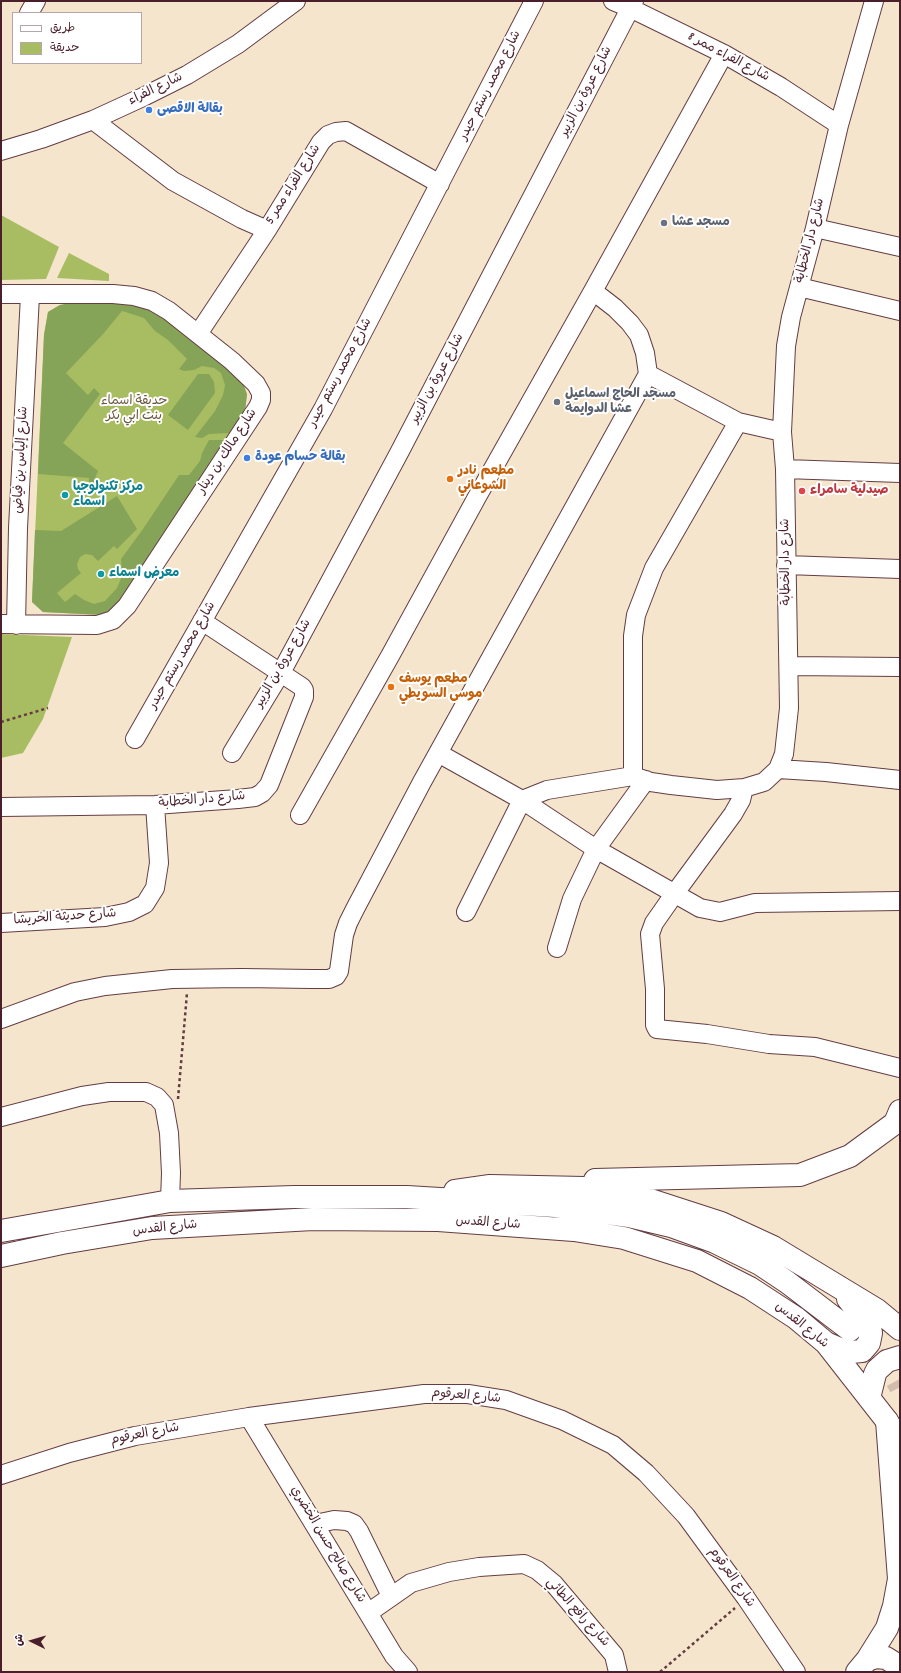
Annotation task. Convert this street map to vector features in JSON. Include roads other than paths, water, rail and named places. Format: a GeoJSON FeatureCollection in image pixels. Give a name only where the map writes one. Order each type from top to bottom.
{"type":"FeatureCollection","features":[{"type":"Feature","properties":{"kind":"main road"},"geometry":{"type":"LineString","coordinates":[[407,1197],[549,1180],[637,1180],[800,1175],[850,1156],[895,1123],[900,1111]]}},
{"type":"Feature","properties":{"kind":"main road"},"geometry":{"type":"LineString","coordinates":[[490,1186],[584,1188],[647,1199],[721,1223],[773,1247],[831,1281],[877,1310],[900,1329]]}},
{"type":"Feature","properties":{"kind":"main road","name":"شارع القدس"},"geometry":{"type":"LineString","coordinates":[[1,1231],[170,1201],[407,1197],[555,1206],[629,1216],[671,1226],[715,1242],[760,1264],[813,1300],[850,1330]]}},
{"type":"Feature","properties":{"kind":"main road","name":"شارع القدس"},"geometry":{"type":"LineString","coordinates":[[1,1256],[62,1243],[152,1228],[313,1219],[438,1220],[574,1230],[624,1238],[697,1261],[750,1288],[796,1318],[826,1343],[887,1421],[900,1442]]}},
{"type":"Feature","properties":{"kind":"main road"},"geometry":{"type":"LineString","coordinates":[[831,1281],[859,1311],[870,1327],[870,1339],[862,1351]]}},
{"type":"Feature","properties":{"kind":"main road"},"geometry":{"type":"LineString","coordinates":[[826,1343],[847,1352],[862,1351],[900,1343]]}},
{"type":"Feature","properties":{"kind":"main road"},"geometry":{"type":"LineString","coordinates":[[869,1398],[877,1370],[887,1361],[900,1357]]}},
{"type":"Feature","properties":{"kind":"main road"},"geometry":{"type":"LineString","coordinates":[[862,1666],[887,1628],[894,1606],[899,1578],[887,1421]]}},
{"type":"Feature","properties":{"kind":"main road"},"geometry":{"type":"LineString","coordinates":[[862,1666],[876,1657],[886,1658],[894,1663],[899,1672]]}},
{"type":"Feature","properties":{"kind":"street"},"geometry":{"type":"LineString","coordinates":[[30,12],[36,1]]}},
{"type":"Feature","properties":{"kind":"street","name":"شارع محمد رستم حيدر"},"geometry":{"type":"LineString","coordinates":[[135,739],[323,409],[534,1]]}},
{"type":"Feature","properties":{"kind":"street","name":"شارع الفراء ممر 8"},"geometry":{"type":"LineString","coordinates":[[613,1],[632,4],[724,54],[781,87],[838,126]]}},
{"type":"Feature","properties":{"kind":"street","name":"شارع دار الخطابة"},"geometry":{"type":"LineString","coordinates":[[522,800],[547,790],[640,778],[671,786],[717,790],[744,788],[764,782],[778,769],[784,754],[789,708],[790,666],[786,565],[785,469],[782,432],[786,346],[791,317],[815,228],[838,126],[874,1]]}},
{"type":"Feature","properties":{"kind":"street","name":"شارع الفراء"},"geometry":{"type":"LineString","coordinates":[[1,151],[93,120],[187,75],[238,44],[288,4]]}},
{"type":"Feature","properties":{"kind":"street","name":"شارع عروة بن الزبير"},"geometry":{"type":"LineString","coordinates":[[232,752],[280,673],[403,446],[632,4]]}},
{"type":"Feature","properties":{"kind":"street"},"geometry":{"type":"LineString","coordinates":[[300,816],[724,54]]}},
{"type":"Feature","properties":{"kind":"street","name":"شارع الفراء ممر 5"},"geometry":{"type":"LineString","coordinates":[[93,120],[173,181],[242,219],[267,230],[321,142],[328,135],[336,132],[346,131],[440,184]]}},
{"type":"Feature","properties":{"kind":"street"},"geometry":{"type":"LineString","coordinates":[[815,228],[900,248]]}},
{"type":"Feature","properties":{"kind":"street"},"geometry":{"type":"LineString","coordinates":[[198,334],[267,230]]}},
{"type":"Feature","properties":{"kind":"street"},"geometry":{"type":"LineString","coordinates":[[799,287],[900,311]]}},
{"type":"Feature","properties":{"kind":"street"},"geometry":{"type":"LineString","coordinates":[[1,1019],[75,992],[105,986],[172,979],[329,979],[336,976],[339,971],[344,935],[348,923],[438,753],[648,374],[645,353],[639,335],[630,322],[593,291]]}},
{"type":"Feature","properties":{"kind":"street","name":"شارع مالك بن دينار"},"geometry":{"type":"LineString","coordinates":[[1,294],[113,294],[134,296],[152,301],[168,311],[232,361],[256,384],[261,393],[262,400],[127,606],[113,620],[97,625],[8,624]]}},
{"type":"Feature","properties":{"kind":"street","name":"شارع إلياس بن فياض"},"geometry":{"type":"LineString","coordinates":[[8,624],[18,528],[30,295]]}},
{"type":"Feature","properties":{"kind":"street"},"geometry":{"type":"LineString","coordinates":[[648,374],[738,422],[782,432]]}},
{"type":"Feature","properties":{"kind":"street"},"geometry":{"type":"LineString","coordinates":[[557,948],[572,899],[596,849],[640,778],[633,636],[636,615],[654,568],[738,422]]}},
{"type":"Feature","properties":{"kind":"street"},"geometry":{"type":"LineString","coordinates":[[785,469],[900,473]]}},
{"type":"Feature","properties":{"kind":"street"},"geometry":{"type":"LineString","coordinates":[[786,565],[900,568]]}},
{"type":"Feature","properties":{"kind":"street","name":"شارع دار الخطابة"},"geometry":{"type":"LineString","coordinates":[[1,807],[155,806],[238,799],[255,796],[262,793],[269,785],[304,697],[304,690],[302,687],[202,621]]}},
{"type":"Feature","properties":{"kind":"street"},"geometry":{"type":"LineString","coordinates":[[790,666],[900,667]]}},
{"type":"Feature","properties":{"kind":"street"},"geometry":{"type":"LineString","coordinates":[[438,753],[522,800],[596,849],[700,908],[720,912],[755,903],[900,901]]}},
{"type":"Feature","properties":{"kind":"street"},"geometry":{"type":"LineString","coordinates":[[778,769],[826,772],[900,780]]}},
{"type":"Feature","properties":{"kind":"street"},"geometry":{"type":"LineString","coordinates":[[744,788],[741,800],[733,814],[654,923],[650,934],[655,989],[656,1030],[707,1034],[769,1044],[816,1046],[900,1068]]}},
{"type":"Feature","properties":{"kind":"street"},"geometry":{"type":"LineString","coordinates":[[466,912],[522,800]]}},
{"type":"Feature","properties":{"kind":"street","name":"شارع حديثة الخريشا"},"geometry":{"type":"LineString","coordinates":[[1,923],[105,917],[129,912],[144,904],[155,888],[159,863],[155,806]]}},
{"type":"Feature","properties":{"kind":"street"},"geometry":{"type":"LineString","coordinates":[[1,1117],[82,1096],[109,1092],[146,1092],[157,1097],[164,1105],[169,1133],[171,1174],[170,1201]]}},
{"type":"Feature","properties":{"kind":"street","name":"شارع العرقوم"},"geometry":{"type":"LineString","coordinates":[[1,1475],[69,1453],[135,1436],[250,1417],[424,1394],[468,1394],[506,1400],[562,1420],[613,1446],[646,1473],[686,1516],[746,1598],[796,1672]]}},
{"type":"Feature","properties":{"kind":"street","name":"شارع صالح حسن الخضري"},"geometry":{"type":"LineString","coordinates":[[250,1417],[394,1656],[408,1672]]}},
{"type":"Feature","properties":{"kind":"street"},"geometry":{"type":"LineString","coordinates":[[315,1524],[334,1520],[347,1521],[354,1524],[391,1596]]}},
{"type":"Feature","properties":{"kind":"street","name":"شارع رافع الطائي"},"geometry":{"type":"LineString","coordinates":[[368,1613],[411,1583],[449,1572],[479,1567],[524,1564],[537,1570],[554,1584],[614,1654],[618,1672]]}},
{"type":"Feature","properties":{"kind":"tunnel"},"geometry":{"type":"LineString","coordinates":[[852,1332],[895,1378],[900,1387]]}},
{"type":"Feature","properties":{"kind":"place","name":"بقالة الاقصى"},"geometry":{"type":"Point","coordinates":[149,110]}},
{"type":"Feature","properties":{"kind":"place","name":"مسجد عشا"},"geometry":{"type":"Point","coordinates":[664,223]}},
{"type":"Feature","properties":{"kind":"place","name":"مسجد الحاج اسماعيل عشا الدوايمة"},"geometry":{"type":"Point","coordinates":[557,402]}},
{"type":"Feature","properties":{"kind":"place","name":"بقالة حسام عودة"},"geometry":{"type":"Point","coordinates":[247,458]}},
{"type":"Feature","properties":{"kind":"place","name":"مطعم نادر الشوعاني"},"geometry":{"type":"Point","coordinates":[450,479]}},
{"type":"Feature","properties":{"kind":"place","name":"صيدلية سامراء"},"geometry":{"type":"Point","coordinates":[802,491]}},
{"type":"Feature","properties":{"kind":"place","name":"مركز تكنولوجيا اسماء"},"geometry":{"type":"Point","coordinates":[65,495]}},
{"type":"Feature","properties":{"kind":"place","name":"معرض اسماء"},"geometry":{"type":"Point","coordinates":[101,574]}},
{"type":"Feature","properties":{"kind":"place","name":"مطعم يوسف موسى السويطي"},"geometry":{"type":"Point","coordinates":[391,687]}},
{"type":"Feature","properties":{"kind":"park label","name":"حديقة اسماء بنت ابي بكر"},"geometry":{"type":"Point","coordinates":[134,410]}}]}
